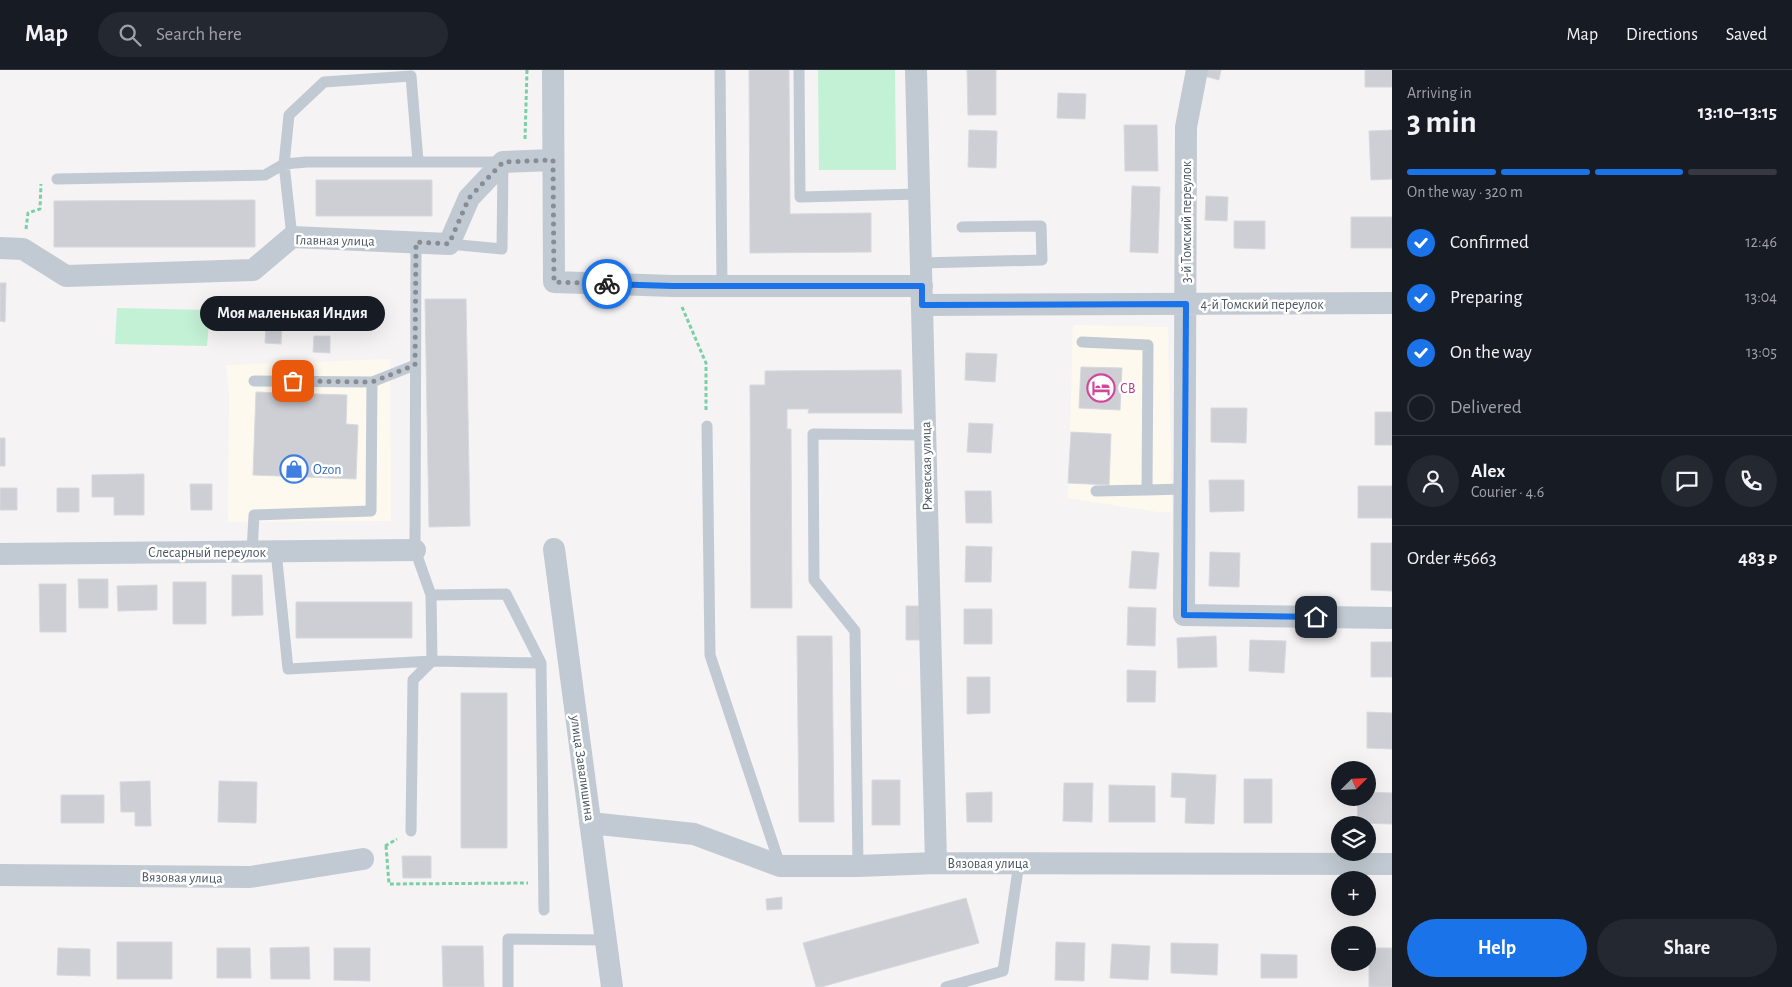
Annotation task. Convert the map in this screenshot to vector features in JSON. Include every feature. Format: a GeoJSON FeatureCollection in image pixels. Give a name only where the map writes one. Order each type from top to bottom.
{"type":"FeatureCollection","features":[{"type":"Feature","properties":{"kind":"street"},"geometry":{"type":"LineString","coordinates":[[449,244],[469,198],[514,162],[553,160],[553,70]]}},
{"type":"Feature","properties":{"kind":"street","name":"Ржевская улица"},"geometry":{"type":"LineString","coordinates":[[916,70],[936,862]]}},
{"type":"Feature","properties":{"kind":"street","name":"3-й Томский переулок"},"geometry":{"type":"LineString","coordinates":[[1197,70],[1186,127],[1184,615],[1392,618]]}},
{"type":"Feature","properties":{"kind":"street","name":"4-й Томский переулок"},"geometry":{"type":"LineString","coordinates":[[553,160],[554,282],[722,286],[1186,304],[1392,303]]}},
{"type":"Feature","properties":{"kind":"street","name":"Главная улица"},"geometry":{"type":"LineString","coordinates":[[0,248],[23,249],[66,276],[253,270],[292,237],[449,244]]}},
{"type":"Feature","properties":{"kind":"street","name":"улица Завалишина"},"geometry":{"type":"LineString","coordinates":[[554,549],[612,987]]}},
{"type":"Feature","properties":{"kind":"street","name":"Слесарный переулок"},"geometry":{"type":"LineString","coordinates":[[0,554],[414,550]]}},
{"type":"Feature","properties":{"kind":"street","name":"Вязовая улица"},"geometry":{"type":"LineString","coordinates":[[590,823],[694,834],[780,866],[858,866],[936,862],[1392,864]]}},
{"type":"Feature","properties":{"kind":"street","name":"Вязовая улица"},"geometry":{"type":"LineString","coordinates":[[0,875],[250,877],[364,859]]}},
{"type":"Feature","properties":{"kind":"lane"},"geometry":{"type":"LineString","coordinates":[[720,70],[722,286]]}},
{"type":"Feature","properties":{"kind":"lane"},"geometry":{"type":"LineString","coordinates":[[799,70],[800,197],[920,194]]}},
{"type":"Feature","properties":{"kind":"lane"},"geometry":{"type":"LineString","coordinates":[[292,237],[284,164],[289,115],[324,82],[411,76],[418,161]]}},
{"type":"Feature","properties":{"kind":"lane"},"geometry":{"type":"LineString","coordinates":[[57,179],[265,175],[284,164],[308,162],[514,162],[502,249],[449,244]]}},
{"type":"Feature","properties":{"kind":"lane"},"geometry":{"type":"LineString","coordinates":[[921,263],[1042,260],[1041,226],[962,227]]}},
{"type":"Feature","properties":{"kind":"lane"},"geometry":{"type":"LineString","coordinates":[[411,831],[413,680],[432,661],[431,595],[414,550],[416,242]]}},
{"type":"Feature","properties":{"kind":"lane"},"geometry":{"type":"LineString","coordinates":[[1082,342],[1148,345],[1147,490]]}},
{"type":"Feature","properties":{"kind":"lane"},"geometry":{"type":"LineString","coordinates":[[254,381],[372,382],[415,365]]}},
{"type":"Feature","properties":{"kind":"lane"},"geometry":{"type":"LineString","coordinates":[[252,552],[254,515],[371,511],[372,382]]}},
{"type":"Feature","properties":{"kind":"lane"},"geometry":{"type":"LineString","coordinates":[[707,426],[710,655],[780,866]]}},
{"type":"Feature","properties":{"kind":"lane"},"geometry":{"type":"LineString","coordinates":[[858,866],[855,631],[814,580],[813,434],[925,435]]}},
{"type":"Feature","properties":{"kind":"lane"},"geometry":{"type":"LineString","coordinates":[[1096,492],[1184,489]]}},
{"type":"Feature","properties":{"kind":"lane"},"geometry":{"type":"LineString","coordinates":[[276,551],[288,669],[432,661],[541,663]]}},
{"type":"Feature","properties":{"kind":"lane"},"geometry":{"type":"LineString","coordinates":[[431,595],[506,594],[541,663],[544,910]]}},
{"type":"Feature","properties":{"kind":"lane"},"geometry":{"type":"LineString","coordinates":[[946,987],[1003,971],[1019,863]]}},
{"type":"Feature","properties":{"kind":"lane"},"geometry":{"type":"LineString","coordinates":[[508,987],[508,939],[606,940]]}},
{"type":"Feature","properties":{"kind":"path"},"geometry":{"type":"LineString","coordinates":[[514,162],[527,70]]}},
{"type":"Feature","properties":{"kind":"path"},"geometry":{"type":"LineString","coordinates":[[23,249],[28,213],[40,209],[41,182],[57,179]]}},
{"type":"Feature","properties":{"kind":"path"},"geometry":{"type":"LineString","coordinates":[[673,286],[706,363],[707,426]]}},
{"type":"Feature","properties":{"kind":"path"},"geometry":{"type":"LineString","coordinates":[[364,859],[411,831]]}},
{"type":"Feature","properties":{"kind":"path"},"geometry":{"type":"LineString","coordinates":[[386,846],[389,884],[543,883]]}},
{"type":"Feature","properties":{"kind":"shaded area"},"geometry":{"type":"Polygon","coordinates":[[[1073,325],[1168,327],[1172,512],[1157,512],[1068,498],[1073,325]]]}},
{"type":"Feature","properties":{"kind":"shaded area"},"geometry":{"type":"Polygon","coordinates":[[[390,359],[391,521],[228,522],[229,394],[226,365],[390,359]]]}},
{"type":"Feature","properties":{"kind":"green space"},"geometry":{"type":"Polygon","coordinates":[[[818,70],[895,70],[896,170],[819,170],[818,70]]]}},
{"type":"Feature","properties":{"kind":"green space"},"geometry":{"type":"Polygon","coordinates":[[[117,308],[210,310],[207,346],[115,344],[117,308]]]}},
{"type":"Feature","properties":{"kind":"building"},"geometry":{"type":"Polygon","coordinates":[[[749,70],[789,70],[790,214],[871,213],[871,252],[750,253],[749,70]]]}},
{"type":"Feature","properties":{"kind":"building"},"geometry":{"type":"Polygon","coordinates":[[[967,70],[996,70],[996,115],[968,115],[967,70]]]}},
{"type":"Feature","properties":{"kind":"building"},"geometry":{"type":"Polygon","coordinates":[[[1205,70],[1221,70],[1219,80],[1204,76],[1205,70]]]}},
{"type":"Feature","properties":{"kind":"building"},"geometry":{"type":"Polygon","coordinates":[[[1365,70],[1392,70],[1392,87],[1365,87],[1365,70]]]}},
{"type":"Feature","properties":{"kind":"building"},"geometry":{"type":"Polygon","coordinates":[[[1058,93],[1086,94],[1085,119],[1057,118],[1058,93]]]}},
{"type":"Feature","properties":{"kind":"building"},"geometry":{"type":"Polygon","coordinates":[[[1124,125],[1157,125],[1158,171],[1125,171],[1124,125]]]}},
{"type":"Feature","properties":{"kind":"building"},"geometry":{"type":"Polygon","coordinates":[[[969,130],[997,131],[996,168],[968,167],[969,130]]]}},
{"type":"Feature","properties":{"kind":"building"},"geometry":{"type":"Polygon","coordinates":[[[1392,130],[1392,179],[1371,180],[1369,131],[1392,130]]]}},
{"type":"Feature","properties":{"kind":"building"},"geometry":{"type":"Polygon","coordinates":[[[316,180],[432,180],[432,216],[316,216],[316,180]]]}},
{"type":"Feature","properties":{"kind":"building"},"geometry":{"type":"Polygon","coordinates":[[[1132,186],[1160,187],[1158,253],[1130,252],[1132,186]]]}},
{"type":"Feature","properties":{"kind":"building"},"geometry":{"type":"Polygon","coordinates":[[[1206,196],[1228,197],[1227,221],[1205,220],[1206,196]]]}},
{"type":"Feature","properties":{"kind":"building"},"geometry":{"type":"Polygon","coordinates":[[[255,200],[255,247],[54,247],[54,201],[255,200]]]}},
{"type":"Feature","properties":{"kind":"building"},"geometry":{"type":"Polygon","coordinates":[[[1351,217],[1392,217],[1392,248],[1351,248],[1351,217]]]}},
{"type":"Feature","properties":{"kind":"building"},"geometry":{"type":"Polygon","coordinates":[[[1234,221],[1265,221],[1265,249],[1234,248],[1234,221]]]}},
{"type":"Feature","properties":{"kind":"building"},"geometry":{"type":"Polygon","coordinates":[[[0,283],[6,283],[5,322],[0,321],[0,283]]]}},
{"type":"Feature","properties":{"kind":"building"},"geometry":{"type":"Polygon","coordinates":[[[425,299],[466,299],[470,526],[429,527],[425,299]]]}},
{"type":"Feature","properties":{"kind":"building"},"geometry":{"type":"Polygon","coordinates":[[[266,324],[282,325],[281,344],[265,343],[266,324]]]}},
{"type":"Feature","properties":{"kind":"building"},"geometry":{"type":"Polygon","coordinates":[[[314,336],[330,336],[330,353],[313,352],[314,336]]]}},
{"type":"Feature","properties":{"kind":"building"},"geometry":{"type":"Polygon","coordinates":[[[966,353],[997,354],[995,382],[965,380],[966,353]]]}},
{"type":"Feature","properties":{"kind":"building"},"geometry":{"type":"Polygon","coordinates":[[[1081,367],[1122,368],[1120,410],[1079,408],[1081,367]]]}},
{"type":"Feature","properties":{"kind":"building"},"geometry":{"type":"Polygon","coordinates":[[[901,370],[902,413],[808,413],[809,409],[787,409],[787,429],[791,429],[792,608],[751,608],[750,385],[765,385],[765,371],[901,370]]]}},
{"type":"Feature","properties":{"kind":"building"},"geometry":{"type":"Polygon","coordinates":[[[256,392],[347,395],[346,424],[358,425],[356,479],[253,475],[256,392]]]}},
{"type":"Feature","properties":{"kind":"building"},"geometry":{"type":"Polygon","coordinates":[[[1211,408],[1247,408],[1246,443],[1211,442],[1211,408]]]}},
{"type":"Feature","properties":{"kind":"building"},"geometry":{"type":"Polygon","coordinates":[[[1375,412],[1392,412],[1392,445],[1375,445],[1375,412]]]}},
{"type":"Feature","properties":{"kind":"building"},"geometry":{"type":"Polygon","coordinates":[[[969,423],[993,424],[991,453],[967,452],[969,423]]]}},
{"type":"Feature","properties":{"kind":"building"},"geometry":{"type":"Polygon","coordinates":[[[1071,432],[1111,434],[1109,485],[1068,483],[1071,432]]]}},
{"type":"Feature","properties":{"kind":"building"},"geometry":{"type":"Polygon","coordinates":[[[0,438],[5,438],[5,466],[0,466],[0,438]]]}},
{"type":"Feature","properties":{"kind":"building"},"geometry":{"type":"Polygon","coordinates":[[[144,474],[144,515],[114,515],[114,497],[92,497],[92,475],[144,474]]]}},
{"type":"Feature","properties":{"kind":"building"},"geometry":{"type":"Polygon","coordinates":[[[1209,480],[1244,480],[1244,511],[1210,512],[1209,480]]]}},
{"type":"Feature","properties":{"kind":"building"},"geometry":{"type":"Polygon","coordinates":[[[190,484],[212,484],[212,510],[191,510],[190,484]]]}},
{"type":"Feature","properties":{"kind":"building"},"geometry":{"type":"Polygon","coordinates":[[[1358,486],[1392,486],[1392,518],[1358,518],[1358,486]]]}},
{"type":"Feature","properties":{"kind":"building"},"geometry":{"type":"Polygon","coordinates":[[[0,488],[17,488],[17,510],[0,510],[0,488]]]}},
{"type":"Feature","properties":{"kind":"building"},"geometry":{"type":"Polygon","coordinates":[[[57,488],[79,488],[79,512],[57,512],[57,488]]]}},
{"type":"Feature","properties":{"kind":"building"},"geometry":{"type":"Polygon","coordinates":[[[965,491],[991,491],[992,523],[966,523],[965,491]]]}},
{"type":"Feature","properties":{"kind":"building"},"geometry":{"type":"Polygon","coordinates":[[[1371,543],[1392,543],[1392,591],[1371,590],[1371,543]]]}},
{"type":"Feature","properties":{"kind":"building"},"geometry":{"type":"Polygon","coordinates":[[[966,546],[992,547],[991,582],[965,582],[966,546]]]}},
{"type":"Feature","properties":{"kind":"building"},"geometry":{"type":"Polygon","coordinates":[[[1132,551],[1159,553],[1156,589],[1129,588],[1132,551]]]}},
{"type":"Feature","properties":{"kind":"building"},"geometry":{"type":"Polygon","coordinates":[[[1210,552],[1240,553],[1239,587],[1209,586],[1210,552]]]}},
{"type":"Feature","properties":{"kind":"building"},"geometry":{"type":"Polygon","coordinates":[[[232,575],[262,575],[263,615],[232,616],[232,575]]]}},
{"type":"Feature","properties":{"kind":"building"},"geometry":{"type":"Polygon","coordinates":[[[78,579],[108,579],[108,608],[79,608],[78,579]]]}},
{"type":"Feature","properties":{"kind":"building"},"geometry":{"type":"Polygon","coordinates":[[[173,582],[206,582],[206,624],[173,624],[173,582]]]}},
{"type":"Feature","properties":{"kind":"building"},"geometry":{"type":"Polygon","coordinates":[[[39,584],[66,584],[66,632],[40,632],[39,584]]]}},
{"type":"Feature","properties":{"kind":"building"},"geometry":{"type":"Polygon","coordinates":[[[157,585],[157,610],[118,611],[117,586],[157,585]]]}},
{"type":"Feature","properties":{"kind":"building"},"geometry":{"type":"Polygon","coordinates":[[[296,602],[412,602],[412,638],[296,638],[296,602]]]}},
{"type":"Feature","properties":{"kind":"building"},"geometry":{"type":"Polygon","coordinates":[[[906,606],[923,606],[923,640],[906,640],[906,606]]]}},
{"type":"Feature","properties":{"kind":"building"},"geometry":{"type":"Polygon","coordinates":[[[1128,607],[1156,608],[1155,646],[1127,645],[1128,607]]]}},
{"type":"Feature","properties":{"kind":"building"},"geometry":{"type":"Polygon","coordinates":[[[964,609],[992,609],[992,644],[964,644],[964,609]]]}},
{"type":"Feature","properties":{"kind":"building"},"geometry":{"type":"Polygon","coordinates":[[[797,636],[832,636],[834,822],[799,822],[797,636]]]}},
{"type":"Feature","properties":{"kind":"building"},"geometry":{"type":"Polygon","coordinates":[[[1216,636],[1217,667],[1178,668],[1177,638],[1216,636]]]}},
{"type":"Feature","properties":{"kind":"building"},"geometry":{"type":"Polygon","coordinates":[[[1250,640],[1286,641],[1284,673],[1249,671],[1250,640]]]}},
{"type":"Feature","properties":{"kind":"building"},"geometry":{"type":"Polygon","coordinates":[[[1371,642],[1392,642],[1392,677],[1371,677],[1371,642]]]}},
{"type":"Feature","properties":{"kind":"building"},"geometry":{"type":"Polygon","coordinates":[[[1127,670],[1156,671],[1155,702],[1127,702],[1127,670]]]}},
{"type":"Feature","properties":{"kind":"building"},"geometry":{"type":"Polygon","coordinates":[[[967,677],[990,677],[990,713],[967,714],[967,677]]]}},
{"type":"Feature","properties":{"kind":"building"},"geometry":{"type":"Polygon","coordinates":[[[461,693],[507,693],[507,848],[461,848],[461,693]]]}},
{"type":"Feature","properties":{"kind":"building"},"geometry":{"type":"Polygon","coordinates":[[[1367,712],[1392,713],[1392,749],[1367,748],[1367,712]]]}},
{"type":"Feature","properties":{"kind":"building"},"geometry":{"type":"Polygon","coordinates":[[[1172,773],[1216,775],[1214,824],[1185,823],[1186,798],[1171,797],[1172,773]]]}},
{"type":"Feature","properties":{"kind":"building"},"geometry":{"type":"Polygon","coordinates":[[[1244,779],[1272,779],[1272,823],[1244,823],[1244,779]]]}},
{"type":"Feature","properties":{"kind":"building"},"geometry":{"type":"Polygon","coordinates":[[[872,780],[900,780],[900,825],[872,825],[872,780]]]}},
{"type":"Feature","properties":{"kind":"building"},"geometry":{"type":"Polygon","coordinates":[[[150,781],[151,826],[135,826],[135,812],[121,812],[120,782],[150,781]]]}},
{"type":"Feature","properties":{"kind":"building"},"geometry":{"type":"Polygon","coordinates":[[[219,781],[257,782],[256,823],[218,822],[219,781]]]}},
{"type":"Feature","properties":{"kind":"building"},"geometry":{"type":"Polygon","coordinates":[[[1064,783],[1093,783],[1092,822],[1063,821],[1064,783]]]}},
{"type":"Feature","properties":{"kind":"building"},"geometry":{"type":"Polygon","coordinates":[[[1109,785],[1155,786],[1155,822],[1109,822],[1109,785]]]}},
{"type":"Feature","properties":{"kind":"building"},"geometry":{"type":"Polygon","coordinates":[[[992,792],[992,822],[967,822],[966,793],[992,792]]]}},
{"type":"Feature","properties":{"kind":"building"},"geometry":{"type":"Polygon","coordinates":[[[1376,792],[1392,793],[1392,824],[1376,824],[1376,816],[1357,816],[1358,806],[1376,806],[1376,792]]]}},
{"type":"Feature","properties":{"kind":"building"},"geometry":{"type":"Polygon","coordinates":[[[61,795],[104,795],[104,823],[61,823],[61,795]]]}},
{"type":"Feature","properties":{"kind":"building"},"geometry":{"type":"Polygon","coordinates":[[[402,856],[431,856],[431,878],[403,878],[402,856]]]}},
{"type":"Feature","properties":{"kind":"building"},"geometry":{"type":"Polygon","coordinates":[[[782,897],[782,909],[767,910],[766,899],[782,897]]]}},
{"type":"Feature","properties":{"kind":"building"},"geometry":{"type":"Polygon","coordinates":[[[966,898],[979,943],[816,987],[803,943],[966,898]]]}},
{"type":"Feature","properties":{"kind":"building"},"geometry":{"type":"Polygon","coordinates":[[[117,942],[172,942],[172,979],[117,979],[117,942]]]}},
{"type":"Feature","properties":{"kind":"building"},"geometry":{"type":"Polygon","coordinates":[[[1056,942],[1085,943],[1084,981],[1055,980],[1056,942]]]}},
{"type":"Feature","properties":{"kind":"building"},"geometry":{"type":"Polygon","coordinates":[[[1171,943],[1218,944],[1217,975],[1171,973],[1171,943]]]}},
{"type":"Feature","properties":{"kind":"building"},"geometry":{"type":"Polygon","coordinates":[[[1112,944],[1150,946],[1148,980],[1110,978],[1112,944]]]}},
{"type":"Feature","properties":{"kind":"building"},"geometry":{"type":"Polygon","coordinates":[[[442,946],[483,946],[484,987],[443,987],[442,946]]]}},
{"type":"Feature","properties":{"kind":"building"},"geometry":{"type":"Polygon","coordinates":[[[309,947],[310,979],[271,979],[270,948],[309,947]]]}},
{"type":"Feature","properties":{"kind":"building"},"geometry":{"type":"Polygon","coordinates":[[[58,948],[90,949],[90,976],[57,975],[58,948]]]}},
{"type":"Feature","properties":{"kind":"building"},"geometry":{"type":"Polygon","coordinates":[[[217,948],[250,948],[251,978],[217,978],[217,948]]]}},
{"type":"Feature","properties":{"kind":"building"},"geometry":{"type":"Polygon","coordinates":[[[334,948],[370,948],[370,981],[334,980],[334,948]]]}},
{"type":"Feature","properties":{"kind":"building"},"geometry":{"type":"Polygon","coordinates":[[[1376,948],[1392,948],[1392,987],[1369,987],[1369,971],[1376,971],[1376,948]]]}},
{"type":"Feature","properties":{"kind":"building"},"geometry":{"type":"Polygon","coordinates":[[[1261,954],[1297,955],[1297,978],[1261,978],[1261,954]]]}},
{"type":"Feature","properties":{"kind":"way so far"},"geometry":{"type":"LineString","coordinates":[[293,381],[372,382],[415,365],[416,242],[449,244],[469,198],[503,162],[553,160],[554,282],[607,284]]}},
{"type":"Feature","properties":{"kind":"place","name":"Моя маленькая Индия"},"geometry":{"type":"Point","coordinates":[293,381]}},
{"type":"Feature","properties":{"kind":"place","name":"СВ"},"geometry":{"type":"Point","coordinates":[1101,388]}},
{"type":"Feature","properties":{"kind":"place","name":"Ozon"},"geometry":{"type":"Point","coordinates":[294,469]}},
{"type":"Feature","properties":{"kind":"route"},"geometry":{"type":"LineString","coordinates":[[607,284],[673,286],[922,286],[922,305],[1186,304],[1184,615],[1316,617]]}}]}
